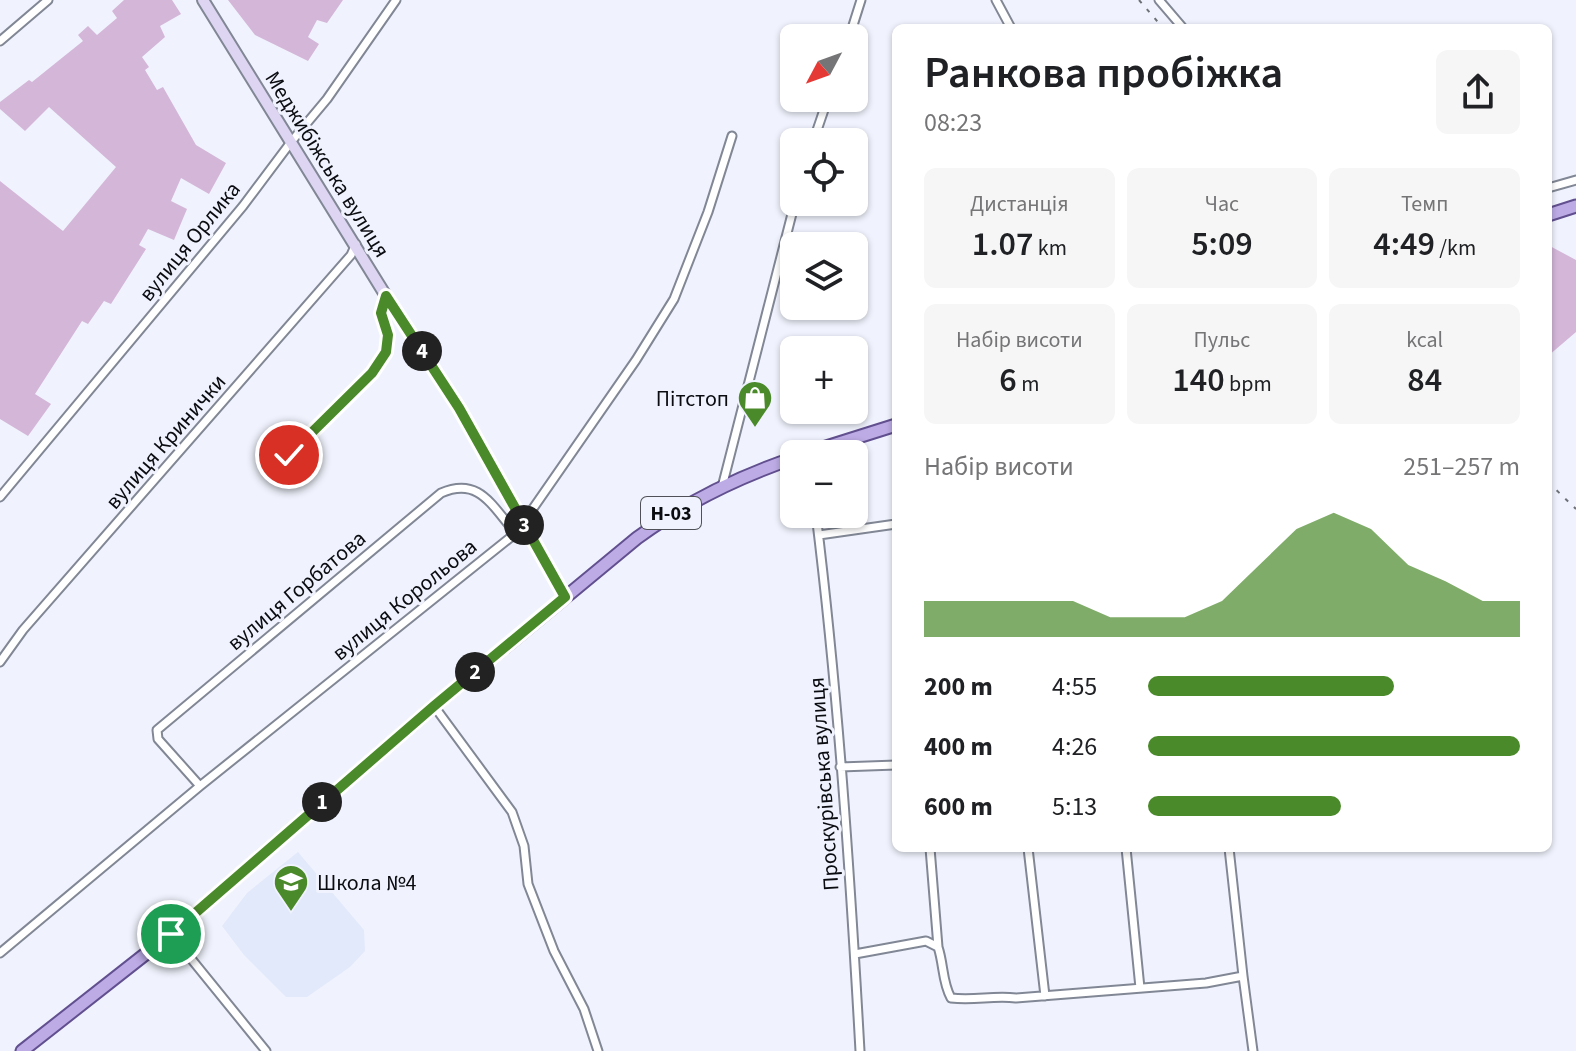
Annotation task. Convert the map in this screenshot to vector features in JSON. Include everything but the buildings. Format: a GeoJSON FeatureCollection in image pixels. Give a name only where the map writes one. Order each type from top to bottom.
{"type":"FeatureCollection","features":[{"type":"Feature","properties":{"kind":"main road","name":"Меджибіжська вулиця"},"geometry":{"type":"LineString","coordinates":[[203,0],[459,408],[565,597]]}},
{"type":"Feature","properties":{"kind":"main road"},"geometry":{"type":"LineString","coordinates":[[1552,214],[1576,206]]}},
{"type":"Feature","properties":{"kind":"main road"},"geometry":{"type":"LineString","coordinates":[[850,440],[892,426]]}},
{"type":"Feature","properties":{"kind":"main road","name":"Н-03"},"geometry":{"type":"LineString","coordinates":[[22,1051],[171,934],[434,706],[669,514],[722,487],[780,464]]}},
{"type":"Feature","properties":{"kind":"street"},"geometry":{"type":"LineString","coordinates":[[0,41],[48,0]]}},
{"type":"Feature","properties":{"kind":"street","name":"вулиця Орлика"},"geometry":{"type":"LineString","coordinates":[[0,497],[243,206],[327,99],[396,0]]}},
{"type":"Feature","properties":{"kind":"street"},"geometry":{"type":"LineString","coordinates":[[853,24],[861,0]]}},
{"type":"Feature","properties":{"kind":"street"},"geometry":{"type":"LineString","coordinates":[[996,0],[1009,24]]}},
{"type":"Feature","properties":{"kind":"street"},"geometry":{"type":"LineString","coordinates":[[1159,0],[1180,24]]}},
{"type":"Feature","properties":{"kind":"street","name":"вулиця Корольова"},"geometry":{"type":"LineString","coordinates":[[0,953],[200,786],[516,533],[636,360],[674,299],[708,212],[732,136]]}},
{"type":"Feature","properties":{"kind":"street"},"geometry":{"type":"LineString","coordinates":[[1552,187],[1576,180]]}},
{"type":"Feature","properties":{"kind":"street"},"geometry":{"type":"LineString","coordinates":[[722,487],[791,216]]}},
{"type":"Feature","properties":{"kind":"street","name":"вулиця Кринички"},"geometry":{"type":"LineString","coordinates":[[0,662],[23,630],[351,255],[356,244]]}},
{"type":"Feature","properties":{"kind":"street"},"geometry":{"type":"LineString","coordinates":[[271,476],[372,373],[386,352],[388,335],[381,313],[386,296]]}},
{"type":"Feature","properties":{"kind":"street","name":"вулиця Горбатова"},"geometry":{"type":"LineString","coordinates":[[200,786],[158,739],[157,730],[441,493],[455,487],[469,486],[481,493],[516,533]]}},
{"type":"Feature","properties":{"kind":"street"},"geometry":{"type":"LineString","coordinates":[[819,535],[892,525]]}},
{"type":"Feature","properties":{"kind":"street","name":"Проскурівська вулиця"},"geometry":{"type":"LineString","coordinates":[[818,528],[824,563],[860,1051]]}},
{"type":"Feature","properties":{"kind":"street"},"geometry":{"type":"LineString","coordinates":[[434,706],[512,812],[524,846],[528,884],[554,951],[584,1009],[598,1051]]}},
{"type":"Feature","properties":{"kind":"street"},"geometry":{"type":"LineString","coordinates":[[840,767],[892,765]]}},
{"type":"Feature","properties":{"kind":"street"},"geometry":{"type":"LineString","coordinates":[[930,852],[938,947],[944,966],[943,984],[951,998],[976,1001],[996,996],[1045,996],[1206,983],[1243,976]]}},
{"type":"Feature","properties":{"kind":"street"},"geometry":{"type":"LineString","coordinates":[[1028,852],[1045,996]]}},
{"type":"Feature","properties":{"kind":"street"},"geometry":{"type":"LineString","coordinates":[[1126,852],[1140,988]]}},
{"type":"Feature","properties":{"kind":"street"},"geometry":{"type":"LineString","coordinates":[[1229,852],[1253,1051]]}},
{"type":"Feature","properties":{"kind":"street"},"geometry":{"type":"LineString","coordinates":[[171,934],[266,1051]]}},
{"type":"Feature","properties":{"kind":"street"},"geometry":{"type":"LineString","coordinates":[[855,954],[926,941],[938,947]]}},
{"type":"Feature","properties":{"kind":"shaded area"},"geometry":{"type":"Polygon","coordinates":[[[124,0],[172,0],[181,14],[160,26],[165,37],[142,57],[149,67],[145,70],[157,90],[163,87],[196,145],[226,163],[209,194],[181,178],[171,201],[187,209],[174,240],[148,229],[139,245],[146,249],[111,304],[104,301],[88,324],[82,321],[35,394],[51,404],[28,436],[0,419],[0,181],[63,231],[116,167],[49,107],[25,131],[0,109],[0,102],[29,80],[32,82],[83,41],[78,35],[88,26],[97,35],[117,18],[112,11],[124,0]]]}},
{"type":"Feature","properties":{"kind":"shaded area"},"geometry":{"type":"Polygon","coordinates":[[[228,0],[343,0],[327,23],[317,20],[308,37],[319,44],[308,61],[255,35],[228,0]]]}},
{"type":"Feature","properties":{"kind":"shaded area"},"geometry":{"type":"Polygon","coordinates":[[[1552,247],[1576,260],[1576,332],[1552,353],[1552,247]]]}},
{"type":"Feature","properties":{"kind":"shaded area","name":"Школа №4"},"geometry":{"type":"Polygon","coordinates":[[[298,852],[364,930],[365,951],[350,967],[307,997],[286,997],[244,955],[222,926],[247,893],[298,852]]]}},
{"type":"Feature","properties":{"kind":"railway"},"geometry":{"type":"LineString","coordinates":[[1139,0],[1160,24]]}},
{"type":"Feature","properties":{"kind":"railway"},"geometry":{"type":"LineString","coordinates":[[1552,486],[1576,509]]}},
{"type":"Feature","properties":{"kind":"place","name":"Пітстоп"},"geometry":{"type":"Point","coordinates":[755,429]}},
{"type":"Feature","properties":{"kind":"place","name":"Школа №4"},"geometry":{"type":"Point","coordinates":[291,913]}},
{"type":"Feature","properties":{"kind":"route"},"geometry":{"type":"LineString","coordinates":[[171,934],[565,597],[459,408],[386,296],[381,313],[388,335],[386,352],[372,373],[289,455]]}}]}
